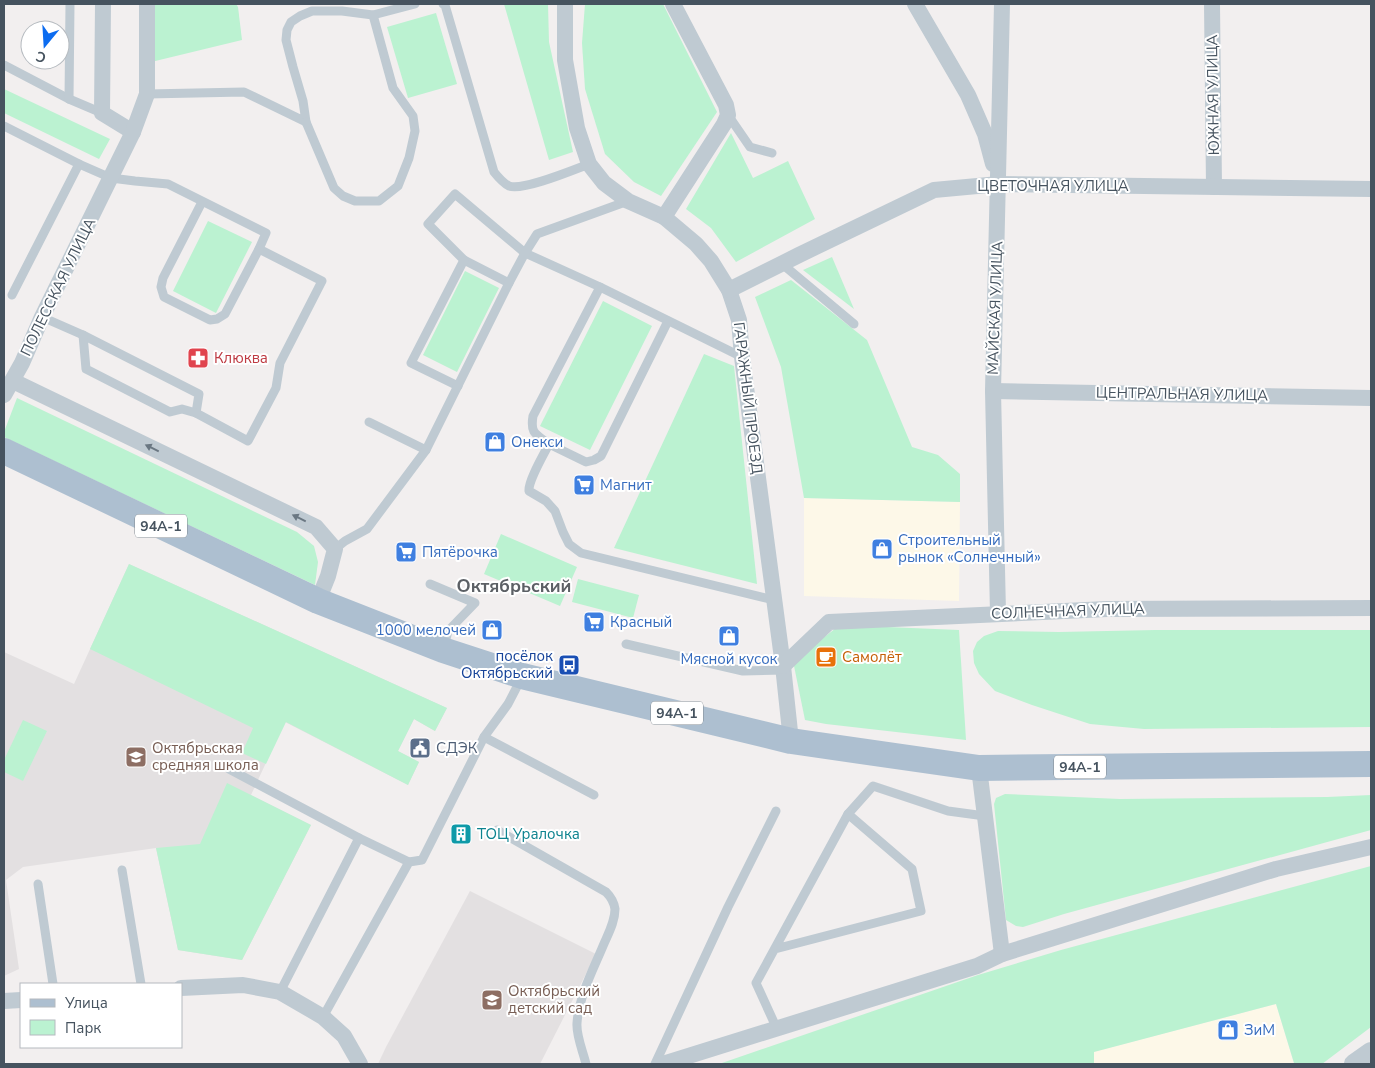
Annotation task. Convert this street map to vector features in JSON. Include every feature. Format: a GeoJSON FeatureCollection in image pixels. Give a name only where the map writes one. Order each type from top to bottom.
{"type":"FeatureCollection","features":[{"type":"Feature","properties":{"kind":"main road","name":"94А-1"},"geometry":{"type":"LineString","coordinates":[[4,451],[318,601],[443,650],[522,676],[791,741],[979,768],[1371,764]]}},
{"type":"Feature","properties":{"kind":"street"},"geometry":{"type":"LineString","coordinates":[[103,4],[102,113],[133,132]]}},
{"type":"Feature","properties":{"kind":"street","name":"ПОЛЕССКАЯ УЛИЦА"},"geometry":{"type":"LineString","coordinates":[[4,395],[8,379],[42,317],[133,132],[147,94],[147,4]]}},
{"type":"Feature","properties":{"kind":"street","name":"ГАРАЖНЫЙ ПРОЕЗД"},"geometry":{"type":"LineString","coordinates":[[565,4],[565,60],[577,128],[589,164],[604,183],[628,201],[664,217],[696,244],[722,277],[739,320],[742,357],[791,741]]}},
{"type":"Feature","properties":{"kind":"street"},"geometry":{"type":"LineString","coordinates":[[664,217],[728,115],[726,105],[673,4]]}},
{"type":"Feature","properties":{"kind":"street"},"geometry":{"type":"LineString","coordinates":[[915,4],[968,95],[985,134],[999,184]]}},
{"type":"Feature","properties":{"kind":"street","name":"МАЙСКАЯ УЛИЦА"},"geometry":{"type":"LineString","coordinates":[[998,613],[993,391],[1002,4]]}},
{"type":"Feature","properties":{"kind":"street","name":"ЮЖНАЯ УЛИЦА"},"geometry":{"type":"LineString","coordinates":[[1212,4],[1214,187]]}},
{"type":"Feature","properties":{"kind":"street","name":"ЦВЕТОЧНАЯ УЛИЦА"},"geometry":{"type":"LineString","coordinates":[[728,290],[934,190],[999,184],[1371,189]]}},
{"type":"Feature","properties":{"kind":"street"},"geometry":{"type":"LineString","coordinates":[[8,379],[316,527],[335,549],[328,576],[318,601]]}},
{"type":"Feature","properties":{"kind":"street","name":"ЦЕНТРАЛЬНАЯ УЛИЦА"},"geometry":{"type":"LineString","coordinates":[[993,391],[1371,398]]}},
{"type":"Feature","properties":{"kind":"street","name":"СОЛНЕЧНАЯ УЛИЦА"},"geometry":{"type":"LineString","coordinates":[[783,668],[829,622],[1107,609],[1371,608]]}},
{"type":"Feature","properties":{"kind":"street"},"geometry":{"type":"LineString","coordinates":[[979,768],[1002,954]]}},
{"type":"Feature","properties":{"kind":"street"},"geometry":{"type":"LineString","coordinates":[[663,1064],[977,966],[1002,954],[1276,869],[1371,847]]}},
{"type":"Feature","properties":{"kind":"street"},"geometry":{"type":"LineString","coordinates":[[182,988],[243,985],[280,992],[322,1017],[344,1036],[360,1064]]}},
{"type":"Feature","properties":{"kind":"street"},"geometry":{"type":"LineString","coordinates":[[4,1001],[20,1000]]}},
{"type":"Feature","properties":{"kind":"lane"},"geometry":{"type":"LineString","coordinates":[[69,99],[70,4]]}},
{"type":"Feature","properties":{"kind":"lane"},"geometry":{"type":"LineString","coordinates":[[373,15],[393,88],[413,116],[415,131],[409,158],[398,186],[379,201],[355,201],[344,196],[334,188],[306,122],[304,101],[292,67],[286,40],[287,30],[291,22],[313,8],[373,15],[415,4]]}},
{"type":"Feature","properties":{"kind":"lane"},"geometry":{"type":"LineString","coordinates":[[443,4],[445,5],[494,172],[504,183],[510,186],[526,186],[589,164]]}},
{"type":"Feature","properties":{"kind":"lane"},"geometry":{"type":"LineString","coordinates":[[4,65],[69,99],[102,113]]}},
{"type":"Feature","properties":{"kind":"lane"},"geometry":{"type":"LineString","coordinates":[[147,94],[244,92],[306,122]]}},
{"type":"Feature","properties":{"kind":"lane"},"geometry":{"type":"LineString","coordinates":[[728,115],[750,147],[772,153]]}},
{"type":"Feature","properties":{"kind":"lane"},"geometry":{"type":"LineString","coordinates":[[4,126],[111,178],[168,184],[266,233],[225,314],[218,319],[210,320],[164,297],[161,287],[163,278],[202,202]]}},
{"type":"Feature","properties":{"kind":"lane"},"geometry":{"type":"LineString","coordinates":[[12,295],[79,164]]}},
{"type":"Feature","properties":{"kind":"lane"},"geometry":{"type":"LineString","coordinates":[[509,283],[464,260],[428,224],[456,194],[525,253],[600,287],[742,357]]}},
{"type":"Feature","properties":{"kind":"lane"},"geometry":{"type":"LineString","coordinates":[[335,549],[367,529],[426,450],[509,283],[537,234],[628,201]]}},
{"type":"Feature","properties":{"kind":"lane"},"geometry":{"type":"LineString","coordinates":[[83,335],[86,369],[170,412],[182,409],[196,413],[248,441],[276,388],[280,363],[322,281],[259,249]]}},
{"type":"Feature","properties":{"kind":"lane"},"geometry":{"type":"LineString","coordinates":[[458,386],[411,364],[464,260]]}},
{"type":"Feature","properties":{"kind":"lane"},"geometry":{"type":"LineString","coordinates":[[781,263],[854,324]]}},
{"type":"Feature","properties":{"kind":"lane"},"geometry":{"type":"LineString","coordinates":[[600,287],[533,416],[531,426],[535,434],[549,444],[586,462],[601,456],[668,321]]}},
{"type":"Feature","properties":{"kind":"lane"},"geometry":{"type":"LineString","coordinates":[[42,317],[83,335],[199,394],[196,413]]}},
{"type":"Feature","properties":{"kind":"lane"},"geometry":{"type":"LineString","coordinates":[[369,422],[426,450]]}},
{"type":"Feature","properties":{"kind":"lane"},"geometry":{"type":"LineString","coordinates":[[549,444],[529,488],[532,493],[546,501],[555,511],[562,532],[569,544],[581,553],[774,600]]}},
{"type":"Feature","properties":{"kind":"lane"},"geometry":{"type":"LineString","coordinates":[[430,584],[475,603],[448,631],[443,650]]}},
{"type":"Feature","properties":{"kind":"lane"},"geometry":{"type":"LineString","coordinates":[[626,644],[743,671],[783,668]]}},
{"type":"Feature","properties":{"kind":"lane"},"geometry":{"type":"LineString","coordinates":[[229,769],[359,838],[409,862],[422,860],[484,737],[508,704],[522,676]]}},
{"type":"Feature","properties":{"kind":"lane"},"geometry":{"type":"LineString","coordinates":[[484,737],[594,795]]}},
{"type":"Feature","properties":{"kind":"lane"},"geometry":{"type":"LineString","coordinates":[[776,1029],[756,983],[848,814],[873,786],[948,811],[985,816]]}},
{"type":"Feature","properties":{"kind":"lane"},"geometry":{"type":"LineString","coordinates":[[655,1064],[728,907],[776,811]]}},
{"type":"Feature","properties":{"kind":"lane"},"geometry":{"type":"LineString","coordinates":[[775,949],[920,911],[912,869],[848,814]]}},
{"type":"Feature","properties":{"kind":"lane"},"geometry":{"type":"LineString","coordinates":[[498,830],[606,892],[612,900],[614,909],[613,922],[588,982],[579,1010],[577,1024],[586,1064]]}},
{"type":"Feature","properties":{"kind":"lane"},"geometry":{"type":"LineString","coordinates":[[280,992],[359,838]]}},
{"type":"Feature","properties":{"kind":"lane"},"geometry":{"type":"LineString","coordinates":[[322,1017],[409,862]]}},
{"type":"Feature","properties":{"kind":"lane"},"geometry":{"type":"LineString","coordinates":[[122,870],[141,983]]}},
{"type":"Feature","properties":{"kind":"lane"},"geometry":{"type":"LineString","coordinates":[[38,884],[53,983]]}},
{"type":"Feature","properties":{"kind":"shaded area","name":"Строительный рынок «Солнечный»"},"geometry":{"type":"Polygon","coordinates":[[[804,498],[960,502],[959,601],[804,596],[804,498]]]}},
{"type":"Feature","properties":{"kind":"shaded area","name":"Октябрьская средняя школа"},"geometry":{"type":"Polygon","coordinates":[[[129,564],[447,708],[435,731],[414,719],[398,751],[419,762],[408,785],[285,722],[251,795],[311,825],[242,960],[178,950],[156,848],[23,867],[6,880],[19,969],[4,976],[4,652],[74,684],[129,564]]]}},
{"type":"Feature","properties":{"kind":"shaded area","name":"Октябрьский детский сад"},"geometry":{"type":"Polygon","coordinates":[[[470,891],[596,954],[540,1064],[378,1064],[386,1047],[470,891]]]}},
{"type":"Feature","properties":{"kind":"shaded area"},"geometry":{"type":"Polygon","coordinates":[[[1276,1004],[1294,1064],[1094,1064],[1093,1052],[1276,1004]]]}},
{"type":"Feature","properties":{"kind":"green space"},"geometry":{"type":"Polygon","coordinates":[[[148,4],[236,4],[242,40],[147,63],[148,4]]]}},
{"type":"Feature","properties":{"kind":"green space"},"geometry":{"type":"Polygon","coordinates":[[[504,4],[548,4],[549,42],[573,152],[549,160],[504,4]]]}},
{"type":"Feature","properties":{"kind":"green space"},"geometry":{"type":"Polygon","coordinates":[[[585,4],[663,4],[717,112],[661,196],[634,182],[605,154],[585,89],[582,43],[585,4]]]}},
{"type":"Feature","properties":{"kind":"green space"},"geometry":{"type":"Polygon","coordinates":[[[436,13],[457,84],[408,98],[387,27],[436,13]]]}},
{"type":"Feature","properties":{"kind":"green space"},"geometry":{"type":"Polygon","coordinates":[[[4,89],[110,139],[99,159],[4,113],[4,89]]]}},
{"type":"Feature","properties":{"kind":"green space"},"geometry":{"type":"Polygon","coordinates":[[[731,133],[753,178],[788,161],[815,219],[736,262],[711,228],[686,209],[731,133]]]}},
{"type":"Feature","properties":{"kind":"green space"},"geometry":{"type":"Polygon","coordinates":[[[208,221],[252,242],[216,313],[173,291],[208,221]]]}},
{"type":"Feature","properties":{"kind":"green space"},"geometry":{"type":"Polygon","coordinates":[[[832,257],[854,309],[803,270],[832,257]]]}},
{"type":"Feature","properties":{"kind":"green space"},"geometry":{"type":"Polygon","coordinates":[[[465,271],[499,288],[457,372],[423,355],[465,271]]]}},
{"type":"Feature","properties":{"kind":"green space"},"geometry":{"type":"Polygon","coordinates":[[[791,280],[867,340],[912,447],[938,455],[960,474],[960,502],[804,498],[781,367],[755,297],[791,280]]]}},
{"type":"Feature","properties":{"kind":"green space"},"geometry":{"type":"Polygon","coordinates":[[[603,301],[652,326],[590,450],[540,426],[603,301]]]}},
{"type":"Feature","properties":{"kind":"green space"},"geometry":{"type":"Polygon","coordinates":[[[704,354],[734,366],[757,584],[614,548],[704,354]]]}},
{"type":"Feature","properties":{"kind":"green space"},"geometry":{"type":"Polygon","coordinates":[[[17,398],[297,532],[314,546],[318,562],[315,585],[4,437],[4,432],[17,398]]]}},
{"type":"Feature","properties":{"kind":"green space"},"geometry":{"type":"Polygon","coordinates":[[[501,534],[577,567],[560,606],[484,574],[501,534]]]}},
{"type":"Feature","properties":{"kind":"green space"},"geometry":{"type":"Polygon","coordinates":[[[129,564],[447,708],[435,731],[414,719],[398,751],[419,762],[408,785],[286,722],[266,764],[242,753],[253,728],[90,649],[129,564]]]}},
{"type":"Feature","properties":{"kind":"green space"},"geometry":{"type":"Polygon","coordinates":[[[578,579],[639,595],[633,618],[572,602],[578,579]]]}},
{"type":"Feature","properties":{"kind":"green space"},"geometry":{"type":"Polygon","coordinates":[[[840,625],[959,630],[966,740],[805,720],[793,661],[840,625]]]}},
{"type":"Feature","properties":{"kind":"green space"},"geometry":{"type":"Polygon","coordinates":[[[1371,630],[1371,727],[1144,729],[1090,724],[995,691],[979,674],[974,663],[973,651],[977,642],[984,636],[998,631],[1371,630]]]}},
{"type":"Feature","properties":{"kind":"green space"},"geometry":{"type":"Polygon","coordinates":[[[23,720],[47,731],[23,781],[4,772],[4,760],[23,720]]]}},
{"type":"Feature","properties":{"kind":"green space"},"geometry":{"type":"Polygon","coordinates":[[[227,783],[311,825],[242,960],[178,950],[156,848],[200,844],[227,783]]]}},
{"type":"Feature","properties":{"kind":"green space"},"geometry":{"type":"Polygon","coordinates":[[[1005,794],[1120,799],[1371,795],[1371,830],[1064,914],[1023,927],[1016,926],[1006,920],[994,804],[996,798],[1005,794]]]}},
{"type":"Feature","properties":{"kind":"green space"},"geometry":{"type":"Polygon","coordinates":[[[1371,866],[1371,1027],[1322,1064],[1293,1064],[1276,1004],[1094,1052],[1094,1064],[719,1064],[978,975],[1061,950],[1371,866]]]}},
{"type":"Feature","properties":{"kind":"place","name":"Клюква"},"geometry":{"type":"Point","coordinates":[198,358]}},
{"type":"Feature","properties":{"kind":"place","name":"Онекси"},"geometry":{"type":"Point","coordinates":[495,442]}},
{"type":"Feature","properties":{"kind":"place","name":"Магнит"},"geometry":{"type":"Point","coordinates":[584,485]}},
{"type":"Feature","properties":{"kind":"place","name":"Строительный рынок «Солнечный»"},"geometry":{"type":"Point","coordinates":[882,549]}},
{"type":"Feature","properties":{"kind":"place","name":"Пятёрочка"},"geometry":{"type":"Point","coordinates":[406,552]}},
{"type":"Feature","properties":{"kind":"place","name":"Красный"},"geometry":{"type":"Point","coordinates":[594,622]}},
{"type":"Feature","properties":{"kind":"place","name":"1000 мелочей"},"geometry":{"type":"Point","coordinates":[492,630]}},
{"type":"Feature","properties":{"kind":"place","name":"Мясной кусок"},"geometry":{"type":"Point","coordinates":[729,636]}},
{"type":"Feature","properties":{"kind":"place","name":"Самолёт"},"geometry":{"type":"Point","coordinates":[826,657]}},
{"type":"Feature","properties":{"kind":"place","name":"посёлок Октябрьский"},"geometry":{"type":"Point","coordinates":[569,665]}},
{"type":"Feature","properties":{"kind":"place","name":"СДЭК"},"geometry":{"type":"Point","coordinates":[420,748]}},
{"type":"Feature","properties":{"kind":"place","name":"Октябрьская средняя школа"},"geometry":{"type":"Point","coordinates":[136,757]}},
{"type":"Feature","properties":{"kind":"place","name":"ТОЦ Уралочка"},"geometry":{"type":"Point","coordinates":[461,834]}},
{"type":"Feature","properties":{"kind":"place","name":"Октябрьский детский сад"},"geometry":{"type":"Point","coordinates":[492,1000]}},
{"type":"Feature","properties":{"kind":"place","name":"ЗиМ"},"geometry":{"type":"Point","coordinates":[1228,1030]}},
{"type":"Feature","properties":{"kind":"district","name":"Октябрьский"},"geometry":{"type":"Point","coordinates":[514,586]}}]}
